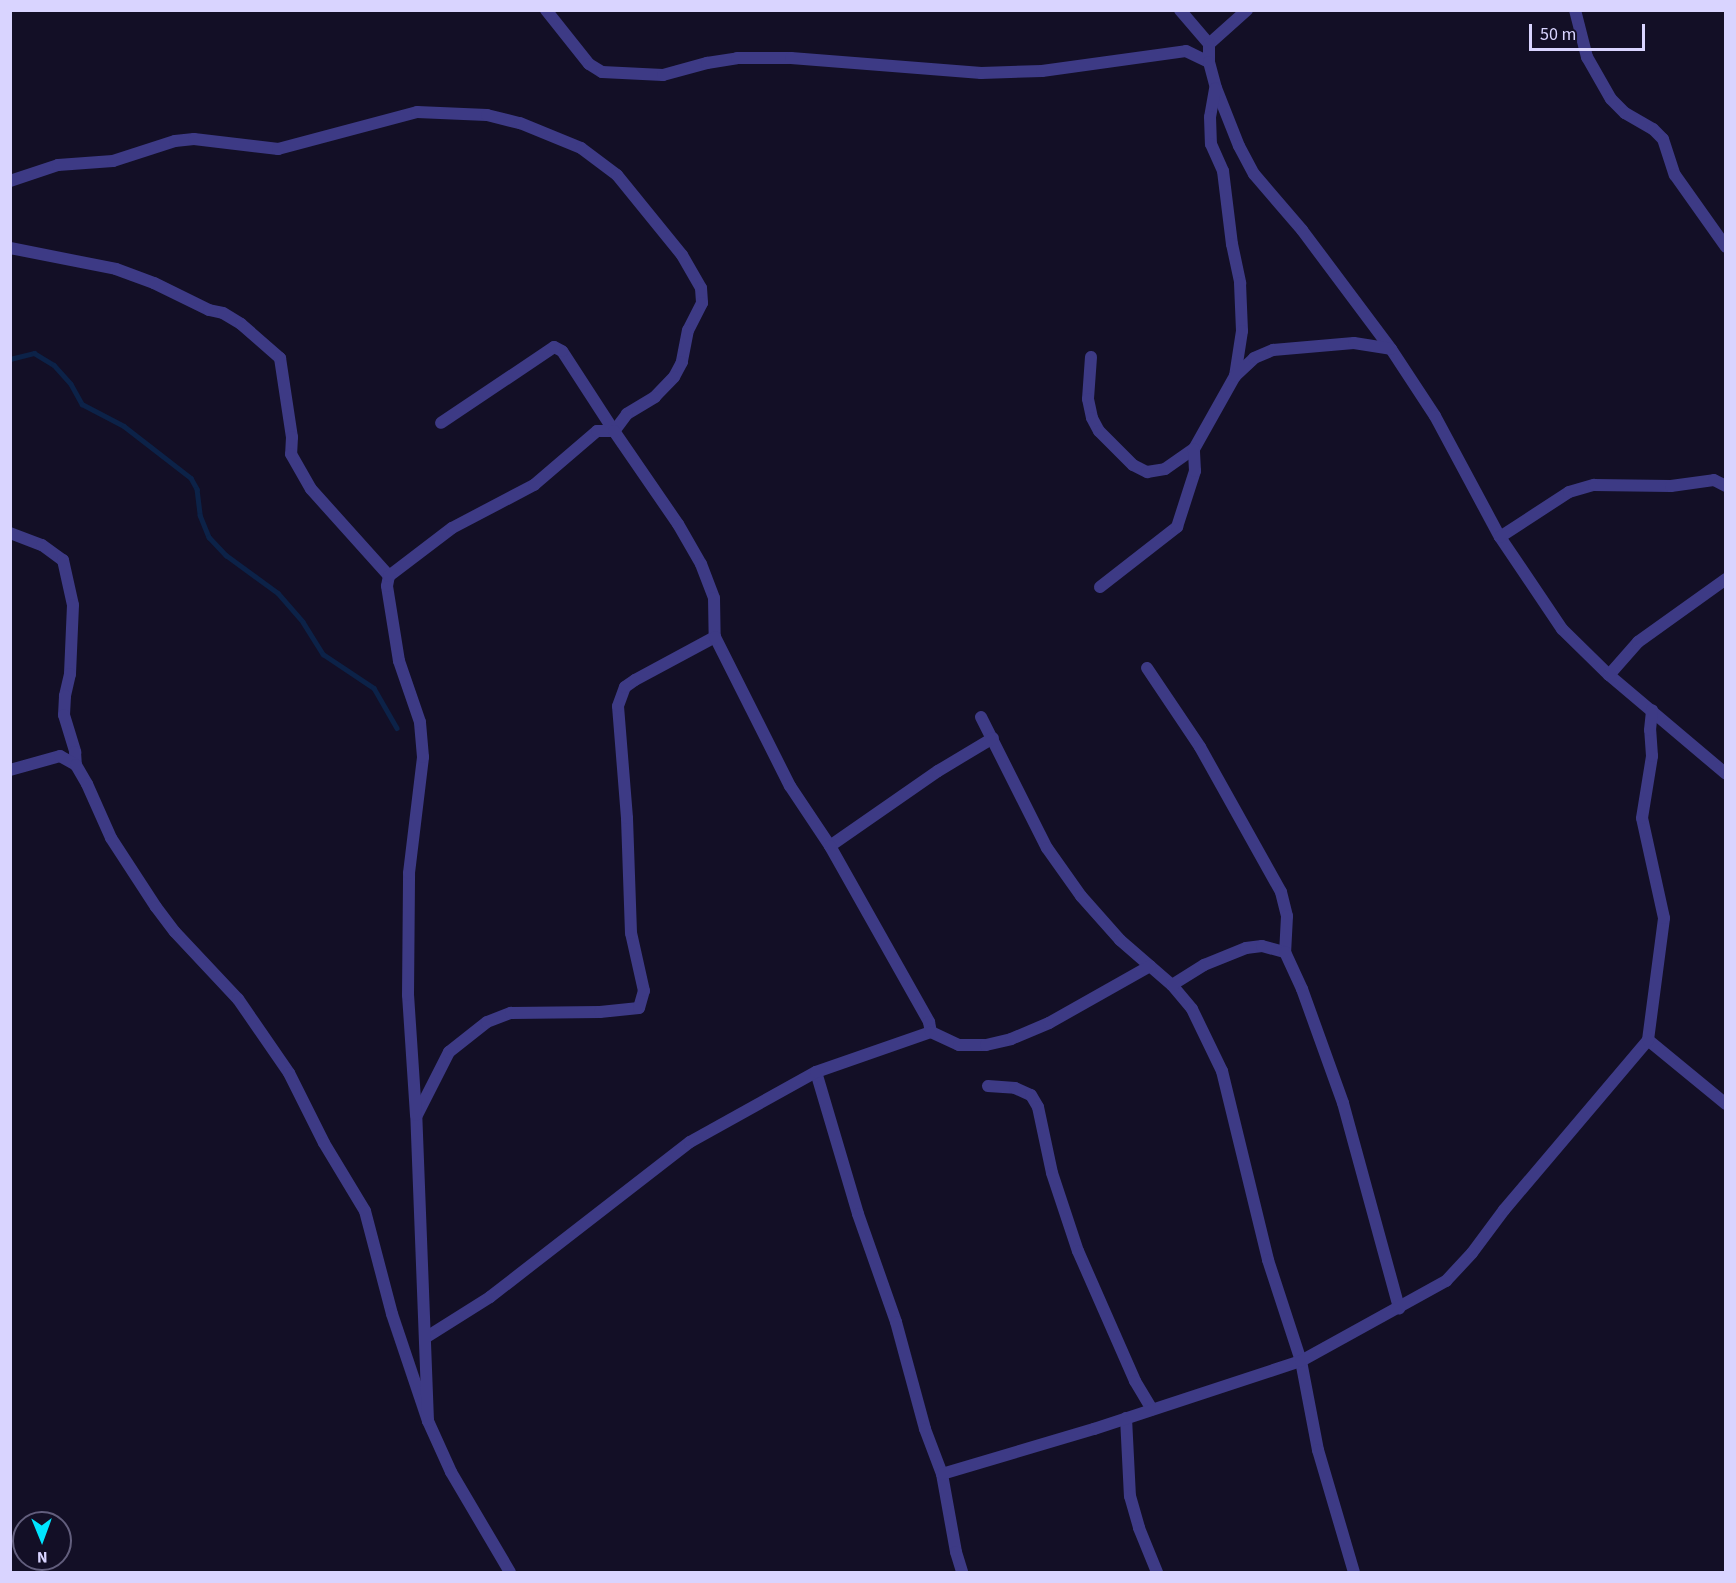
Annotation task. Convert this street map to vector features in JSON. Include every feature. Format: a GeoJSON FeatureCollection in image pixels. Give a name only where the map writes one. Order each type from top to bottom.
{"type":"FeatureCollection","features":[{"type":"Feature","properties":{"kind":"street"},"geometry":{"type":"LineString","coordinates":[[546,10],[590,64],[602,72],[663,75],[707,63],[737,58],[787,58],[981,73],[1042,70],[1186,51],[1209,62]]}},
{"type":"Feature","properties":{"kind":"street"},"geometry":{"type":"LineString","coordinates":[[1180,10],[1209,44],[1209,62],[1215,88],[1239,146],[1254,174],[1302,230],[1390,349],[1435,416],[1500,537],[1562,629],[1609,675],[1725,774]]}},
{"type":"Feature","properties":{"kind":"street"},"geometry":{"type":"LineString","coordinates":[[1209,44],[1247,10]]}},
{"type":"Feature","properties":{"kind":"street"},"geometry":{"type":"LineString","coordinates":[[1575,10],[1587,57],[1611,99],[1625,113],[1653,129],[1663,139],[1675,175],[1725,247]]}},
{"type":"Feature","properties":{"kind":"street"},"geometry":{"type":"LineString","coordinates":[[1215,88],[1210,117],[1211,144],[1223,171],[1232,244],[1240,283],[1242,331],[1235,376]]}},
{"type":"Feature","properties":{"kind":"street"},"geometry":{"type":"LineString","coordinates":[[10,182],[58,165],[113,161],[175,141],[194,139],[278,149],[417,112],[487,115],[540,131],[581,148],[617,175],[682,255],[701,288],[702,303],[688,330],[682,362],[674,377],[655,397],[627,414],[614,430],[597,431],[534,485],[452,528],[389,576],[387,586],[399,661],[420,722],[423,757],[409,873],[408,995],[416,1115],[428,1421]]}},
{"type":"Feature","properties":{"kind":"street"},"geometry":{"type":"LineString","coordinates":[[10,248],[116,269],[154,283],[209,310],[223,313],[241,324],[280,358],[292,437],[291,454],[311,489],[389,576]]}},
{"type":"Feature","properties":{"kind":"street"},"geometry":{"type":"LineString","coordinates":[[1091,357],[1088,399],[1092,418],[1099,431],[1133,465],[1147,472],[1165,469],[1194,449],[1235,376],[1254,358],[1273,350],[1354,343],[1390,349]]}},
{"type":"Feature","properties":{"kind":"street"},"geometry":{"type":"LineString","coordinates":[[441,423],[554,347],[562,351],[678,524],[700,564],[714,598],[715,638],[790,786],[830,846],[929,1022],[931,1032]]}},
{"type":"Feature","properties":{"kind":"street"},"geometry":{"type":"LineString","coordinates":[[1100,587],[1177,527],[1195,471],[1194,449]]}},
{"type":"Feature","properties":{"kind":"street"},"geometry":{"type":"LineString","coordinates":[[1500,537],[1569,492],[1594,485],[1671,486],[1714,480],[1725,486]]}},
{"type":"Feature","properties":{"kind":"street"},"geometry":{"type":"LineString","coordinates":[[10,533],[42,545],[63,561],[73,605],[70,674],[64,715],[75,752],[76,765],[111,838],[156,907],[175,932],[238,999],[289,1073],[324,1143],[365,1211],[392,1314],[428,1421],[451,1472],[510,1572]]}},
{"type":"Feature","properties":{"kind":"street"},"geometry":{"type":"LineString","coordinates":[[1609,675],[1638,642],[1725,579]]}},
{"type":"Feature","properties":{"kind":"street"},"geometry":{"type":"LineString","coordinates":[[416,1115],[449,1052],[487,1022],[511,1013],[600,1012],[639,1008],[644,991],[632,933],[627,818],[618,706],[625,687],[715,638]]}},
{"type":"Feature","properties":{"kind":"street"},"geometry":{"type":"LineString","coordinates":[[1147,668],[1200,747],[1281,892],[1287,916],[1285,952],[1302,989],[1342,1103],[1399,1308]]}},
{"type":"Feature","properties":{"kind":"street"},"geometry":{"type":"LineString","coordinates":[[942,1474],[1126,1418],[1301,1361],[1446,1281],[1472,1253],[1504,1210],[1648,1040],[1664,918],[1642,818],[1653,756],[1650,730],[1652,710]]}},
{"type":"Feature","properties":{"kind":"street"},"geometry":{"type":"LineString","coordinates":[[981,717],[1047,848],[1081,896],[1120,940],[1172,985],[1192,1009],[1222,1071],[1268,1260],[1301,1361],[1318,1450],[1354,1572]]}},
{"type":"Feature","properties":{"kind":"street"},"geometry":{"type":"LineString","coordinates":[[830,846],[938,771],[993,738]]}},
{"type":"Feature","properties":{"kind":"street"},"geometry":{"type":"LineString","coordinates":[[10,770],[60,756],[76,765]]}},
{"type":"Feature","properties":{"kind":"street"},"geometry":{"type":"LineString","coordinates":[[1172,985],[1204,964],[1246,948],[1262,946],[1285,952]]}},
{"type":"Feature","properties":{"kind":"street"},"geometry":{"type":"LineString","coordinates":[[425,1338],[490,1297],[690,1142],[816,1072],[931,1032],[959,1045],[986,1045],[1011,1039],[1049,1023],[1150,966]]}},
{"type":"Feature","properties":{"kind":"street"},"geometry":{"type":"LineString","coordinates":[[1648,1040],[1725,1104]]}},
{"type":"Feature","properties":{"kind":"street"},"geometry":{"type":"LineString","coordinates":[[816,1072],[858,1214],[896,1322],[925,1429],[942,1474],[956,1552],[962,1572]]}},
{"type":"Feature","properties":{"kind":"street"},"geometry":{"type":"LineString","coordinates":[[988,1086],[1016,1088],[1031,1095],[1038,1107],[1052,1173],[1078,1251],[1135,1381],[1152,1409]]}},
{"type":"Feature","properties":{"kind":"street"},"geometry":{"type":"LineString","coordinates":[[1126,1418],[1130,1496],[1138,1528],[1157,1572]]}},
{"type":"Feature","properties":{"kind":"waterway"},"geometry":{"type":"LineString","coordinates":[[10,359],[34,353],[54,365],[71,384],[82,404],[124,426],[191,478],[197,489],[200,515],[209,537],[226,555],[278,593],[303,622],[323,654],[374,688],[397,728]]}}]}
